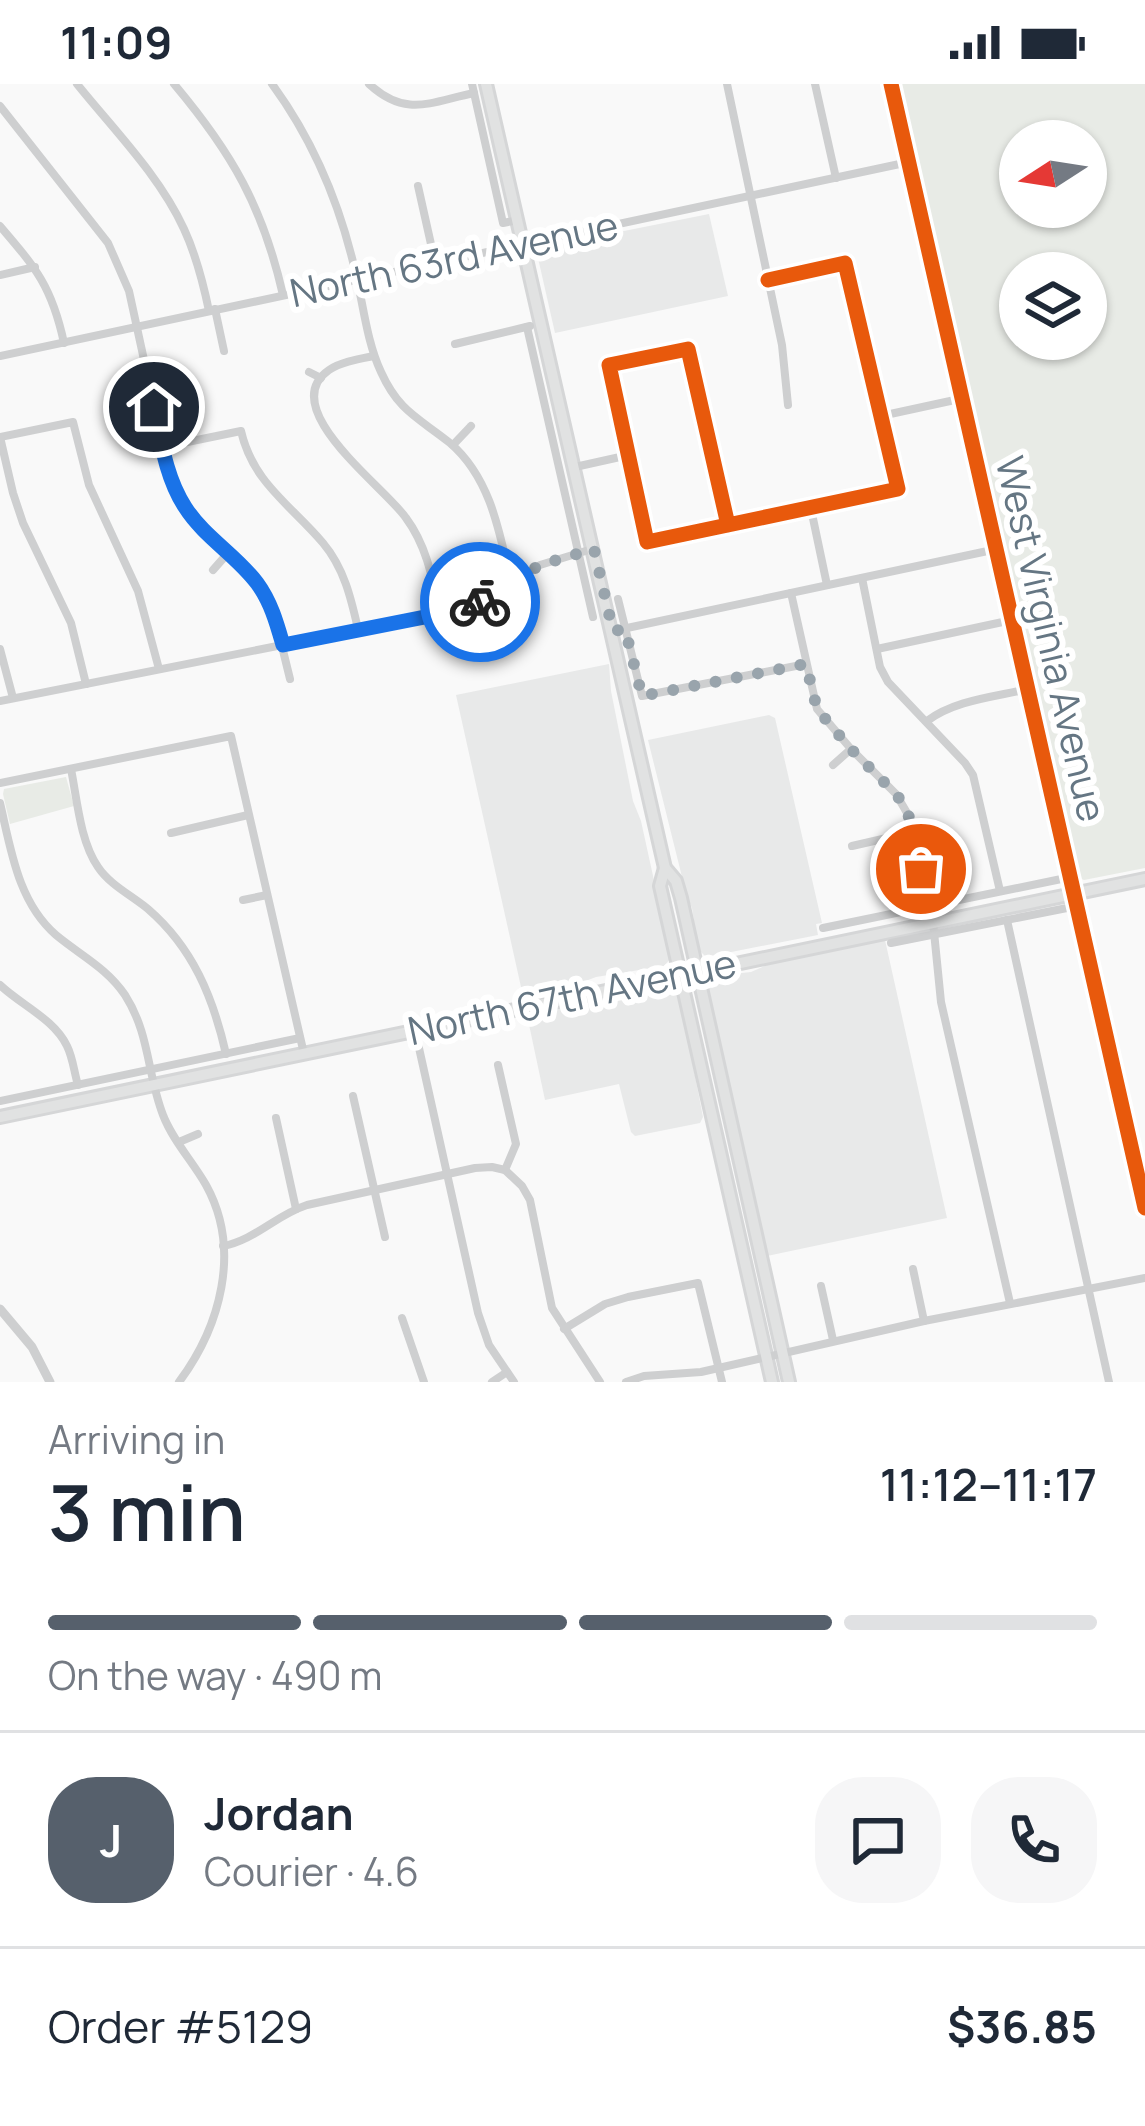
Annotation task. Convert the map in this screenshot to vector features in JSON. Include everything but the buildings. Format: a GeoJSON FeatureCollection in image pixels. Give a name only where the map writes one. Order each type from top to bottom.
{"type":"FeatureCollection","features":[{"type":"Feature","properties":{"kind":"main road"},"geometry":{"type":"LineString","coordinates":[[486,84],[594,549],[619,630],[665,868],[660,886],[772,1382]]}},
{"type":"Feature","properties":{"kind":"main road"},"geometry":{"type":"LineString","coordinates":[[665,868],[676,881],[698,971],[789,1382]]}},
{"type":"Feature","properties":{"kind":"main road","name":"North 67th Avenue"},"geometry":{"type":"LineString","coordinates":[[0,1117],[681,974],[1076,899],[1145,879]]}},
{"type":"Feature","properties":{"kind":"street"},"geometry":{"type":"LineString","coordinates":[[77,84],[162,190],[183,226],[224,352]]}},
{"type":"Feature","properties":{"kind":"street"},"geometry":{"type":"LineString","coordinates":[[175,84],[241,174],[261,217],[284,296]]}},
{"type":"Feature","properties":{"kind":"street"},"geometry":{"type":"LineString","coordinates":[[272,84],[311,144],[344,223],[383,378],[404,408],[453,446],[480,480],[493,506],[511,583]]}},
{"type":"Feature","properties":{"kind":"street"},"geometry":{"type":"LineString","coordinates":[[369,84],[387,106],[418,105],[473,88],[503,223],[518,220]]}},
{"type":"Feature","properties":{"kind":"street"},"geometry":{"type":"LineString","coordinates":[[727,84],[785,360],[788,405]]}},
{"type":"Feature","properties":{"kind":"street"},"geometry":{"type":"LineString","coordinates":[[815,84],[836,178]]}},
{"type":"Feature","properties":{"kind":"street","name":"West Virginia Avenue"},"geometry":{"type":"LineString","coordinates":[[891,84],[1145,1208]]}},
{"type":"Feature","properties":{"kind":"street"},"geometry":{"type":"LineString","coordinates":[[807,102],[819,100]]}},
{"type":"Feature","properties":{"kind":"street"},"geometry":{"type":"LineString","coordinates":[[0,106],[109,243],[129,291],[175,489],[197,524],[259,585],[271,608],[290,679]]}},
{"type":"Feature","properties":{"kind":"street","name":"North 63rd Avenue"},"geometry":{"type":"LineString","coordinates":[[0,356],[909,162]]}},
{"type":"Feature","properties":{"kind":"street"},"geometry":{"type":"LineString","coordinates":[[418,186],[435,262]]}},
{"type":"Feature","properties":{"kind":"street"},"geometry":{"type":"LineString","coordinates":[[0,226],[35,267],[55,304],[64,343]]}},
{"type":"Feature","properties":{"kind":"street"},"geometry":{"type":"LineString","coordinates":[[728,525],[688,349],[609,365],[647,542],[811,508],[898,489],[845,263],[768,280]]}},
{"type":"Feature","properties":{"kind":"street"},"geometry":{"type":"LineString","coordinates":[[0,275],[35,267]]}},
{"type":"Feature","properties":{"kind":"street"},"geometry":{"type":"LineString","coordinates":[[455,344],[543,323]]}},
{"type":"Feature","properties":{"kind":"street"},"geometry":{"type":"LineString","coordinates":[[527,327],[593,617]]}},
{"type":"Feature","properties":{"kind":"street"},"geometry":{"type":"LineString","coordinates":[[374,356],[331,368],[321,378],[314,396],[319,419],[352,462],[407,519],[425,555],[440,614]]}},
{"type":"Feature","properties":{"kind":"street"},"geometry":{"type":"LineString","coordinates":[[309,372],[321,378]]}},
{"type":"Feature","properties":{"kind":"street"},"geometry":{"type":"LineString","coordinates":[[881,416],[964,398]]}},
{"type":"Feature","properties":{"kind":"street"},"geometry":{"type":"LineString","coordinates":[[86,684],[71,623],[18,509],[0,436],[73,422],[89,485],[138,591],[159,669]]}},
{"type":"Feature","properties":{"kind":"street"},"geometry":{"type":"LineString","coordinates":[[453,446],[471,426]]}},
{"type":"Feature","properties":{"kind":"street"},"geometry":{"type":"LineString","coordinates":[[163,447],[241,431],[257,473],[339,568],[358,629]]}},
{"type":"Feature","properties":{"kind":"street"},"geometry":{"type":"LineString","coordinates":[[575,467],[628,455]]}},
{"type":"Feature","properties":{"kind":"street"},"geometry":{"type":"LineString","coordinates":[[811,508],[827,585]]}},
{"type":"Feature","properties":{"kind":"street"},"geometry":{"type":"LineString","coordinates":[[0,701],[440,614],[470,606],[540,565],[594,549]]}},
{"type":"Feature","properties":{"kind":"street"},"geometry":{"type":"LineString","coordinates":[[619,630],[997,549]]}},
{"type":"Feature","properties":{"kind":"street"},"geometry":{"type":"LineString","coordinates":[[213,570],[228,553]]}},
{"type":"Feature","properties":{"kind":"street"},"geometry":{"type":"LineString","coordinates":[[862,578],[880,667],[888,682],[973,775],[1000,891]]}},
{"type":"Feature","properties":{"kind":"street"},"geometry":{"type":"LineString","coordinates":[[791,593],[817,709],[907,809],[934,928],[940,1002],[1010,1303]]}},
{"type":"Feature","properties":{"kind":"street"},"geometry":{"type":"LineString","coordinates":[[618,599],[619,630],[642,696],[806,664]]}},
{"type":"Feature","properties":{"kind":"street"},"geometry":{"type":"LineString","coordinates":[[877,649],[1012,620]]}},
{"type":"Feature","properties":{"kind":"street"},"geometry":{"type":"LineString","coordinates":[[0,649],[13,698]]}},
{"type":"Feature","properties":{"kind":"street"},"geometry":{"type":"LineString","coordinates":[[927,721],[957,705],[1028,689]]}},
{"type":"Feature","properties":{"kind":"street"},"geometry":{"type":"LineString","coordinates":[[0,783],[231,736],[304,1054]]}},
{"type":"Feature","properties":{"kind":"street"},"geometry":{"type":"LineString","coordinates":[[832,764],[851,749]]}},
{"type":"Feature","properties":{"kind":"street"},"geometry":{"type":"LineString","coordinates":[[71,769],[88,846],[98,867],[162,921],[186,950],[207,987],[226,1054]]}},
{"type":"Feature","properties":{"kind":"street"},"geometry":{"type":"LineString","coordinates":[[0,803],[15,867],[31,903],[47,926],[119,986],[141,1025],[164,1116],[215,1205],[223,1246],[220,1297],[211,1330],[179,1382]]}},
{"type":"Feature","properties":{"kind":"street"},"geometry":{"type":"LineString","coordinates":[[171,833],[248,814]]}},
{"type":"Feature","properties":{"kind":"street"},"geometry":{"type":"LineString","coordinates":[[852,846],[913,832]]}},
{"type":"Feature","properties":{"kind":"street"},"geometry":{"type":"LineString","coordinates":[[823,928],[1070,877]]}},
{"type":"Feature","properties":{"kind":"street"},"geometry":{"type":"LineString","coordinates":[[243,900],[267,895]]}},
{"type":"Feature","properties":{"kind":"street","name":"North 67th Avenue"},"geometry":{"type":"LineString","coordinates":[[891,943],[934,928],[1007,920],[1076,899]]}},
{"type":"Feature","properties":{"kind":"street"},"geometry":{"type":"LineString","coordinates":[[1007,920],[1109,1382]]}},
{"type":"Feature","properties":{"kind":"street"},"geometry":{"type":"LineString","coordinates":[[0,985],[62,1038],[77,1085]]}},
{"type":"Feature","properties":{"kind":"street"},"geometry":{"type":"LineString","coordinates":[[415,1030],[478,1313],[489,1345],[514,1382]]}},
{"type":"Feature","properties":{"kind":"street"},"geometry":{"type":"LineString","coordinates":[[0,1101],[300,1038]]}},
{"type":"Feature","properties":{"kind":"street"},"geometry":{"type":"LineString","coordinates":[[498,1065],[516,1144],[505,1171]]}},
{"type":"Feature","properties":{"kind":"street"},"geometry":{"type":"LineString","coordinates":[[353,1096],[385,1237]]}},
{"type":"Feature","properties":{"kind":"street"},"geometry":{"type":"LineString","coordinates":[[276,1118],[296,1209]]}},
{"type":"Feature","properties":{"kind":"street"},"geometry":{"type":"LineString","coordinates":[[178,1142],[198,1134]]}},
{"type":"Feature","properties":{"kind":"street"},"geometry":{"type":"LineString","coordinates":[[223,1246],[247,1240],[296,1209],[484,1167],[505,1171],[530,1200],[552,1308],[600,1382]]}},
{"type":"Feature","properties":{"kind":"street"},"geometry":{"type":"LineString","coordinates":[[913,1268],[924,1321]]}},
{"type":"Feature","properties":{"kind":"street"},"geometry":{"type":"LineString","coordinates":[[626,1382],[719,1368],[833,1340],[1145,1278]]}},
{"type":"Feature","properties":{"kind":"street"},"geometry":{"type":"LineString","coordinates":[[564,1329],[605,1304],[698,1283],[722,1382]]}},
{"type":"Feature","properties":{"kind":"street"},"geometry":{"type":"LineString","coordinates":[[821,1286],[833,1340]]}},
{"type":"Feature","properties":{"kind":"street"},"geometry":{"type":"LineString","coordinates":[[0,1309],[32,1347],[50,1382]]}},
{"type":"Feature","properties":{"kind":"street"},"geometry":{"type":"LineString","coordinates":[[402,1318],[424,1382]]}},
{"type":"Feature","properties":{"kind":"street"},"geometry":{"type":"LineString","coordinates":[[492,1382],[507,1372]]}},
{"type":"Feature","properties":{"kind":"shaded area"},"geometry":{"type":"Polygon","coordinates":[[[898,84],[1145,84],[1145,868],[1084,880],[1077,877],[898,84]]]}},
{"type":"Feature","properties":{"kind":"shaded area"},"geometry":{"type":"Polygon","coordinates":[[[709,214],[728,296],[555,333],[538,258],[544,247],[709,214]]]}},
{"type":"Feature","properties":{"kind":"shaded area"},"geometry":{"type":"Polygon","coordinates":[[[609,664],[633,801],[671,958],[664,966],[523,996],[456,695],[609,664]]]}},
{"type":"Feature","properties":{"kind":"shaded area"},"geometry":{"type":"Polygon","coordinates":[[[769,715],[775,718],[822,923],[816,924],[818,935],[706,957],[698,949],[692,908],[648,740],[769,715]]]}},
{"type":"Feature","properties":{"kind":"shaded area"},"geometry":{"type":"Polygon","coordinates":[[[66,777],[74,806],[10,824],[4,789],[66,777]]]}},
{"type":"Feature","properties":{"kind":"shaded area"},"geometry":{"type":"Polygon","coordinates":[[[885,940],[947,1218],[767,1256],[707,984],[714,976],[751,972],[885,940]]]}},
{"type":"Feature","properties":{"kind":"shaded area"},"geometry":{"type":"Polygon","coordinates":[[[669,986],[679,993],[703,1117],[700,1123],[635,1136],[619,1084],[545,1100],[527,1015],[669,986]]]}},
{"type":"Feature","properties":{"kind":"cycle path"},"geometry":{"type":"LineString","coordinates":[[891,84],[1145,1208]]}},
{"type":"Feature","properties":{"kind":"cycle path"},"geometry":{"type":"LineString","coordinates":[[728,525],[688,349],[609,365],[647,542],[898,489],[845,263],[768,280]]}},
{"type":"Feature","properties":{"kind":"way so far"},"geometry":{"type":"LineString","coordinates":[[480,602],[540,565],[594,549],[613,631],[625,629],[642,696],[806,664],[814,701],[826,722],[907,809],[921,869]]}},
{"type":"Feature","properties":{"kind":"route"},"geometry":{"type":"LineString","coordinates":[[154,407],[170,477],[180,499],[197,524],[259,585],[283,645],[480,602]]}}]}
